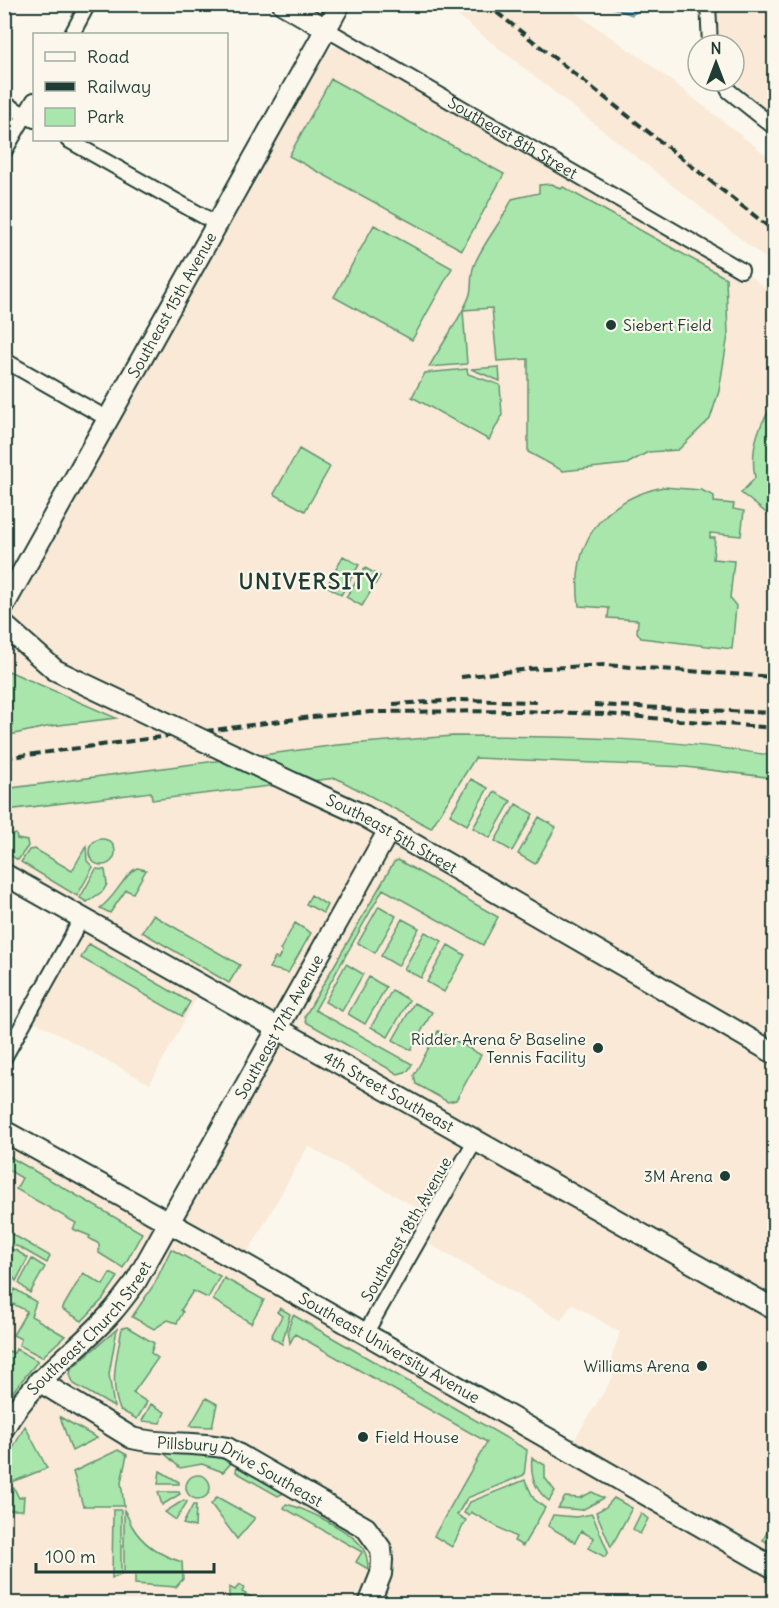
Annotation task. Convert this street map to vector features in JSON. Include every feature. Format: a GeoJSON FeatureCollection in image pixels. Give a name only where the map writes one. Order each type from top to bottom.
{"type":"FeatureCollection","features":[{"type":"Feature","properties":{"kind":"street"},"geometry":{"type":"LineString","coordinates":[[73,33],[88,4]]}},
{"type":"Feature","properties":{"kind":"street","name":"Southeast 8th Street"},"geometry":{"type":"LineString","coordinates":[[284,4],[741,270]]}},
{"type":"Feature","properties":{"kind":"street","name":"Southeast 15th Avenue"},"geometry":{"type":"LineString","coordinates":[[4,605],[340,4]]}},
{"type":"Feature","properties":{"kind":"street"},"geometry":{"type":"LineString","coordinates":[[708,4],[709,33]]}},
{"type":"Feature","properties":{"kind":"street"},"geometry":{"type":"LineString","coordinates":[[732,93],[774,127]]}},
{"type":"Feature","properties":{"kind":"street"},"geometry":{"type":"LineString","coordinates":[[4,103],[30,118],[4,152]]}},
{"type":"Feature","properties":{"kind":"street"},"geometry":{"type":"LineString","coordinates":[[70,141],[218,224]]}},
{"type":"Feature","properties":{"kind":"street"},"geometry":{"type":"LineString","coordinates":[[4,360],[108,418]]}},
{"type":"Feature","properties":{"kind":"street","name":"Southeast 5th Street"},"geometry":{"type":"LineString","coordinates":[[4,625],[55,670],[389,830],[774,1053]]}},
{"type":"Feature","properties":{"kind":"street","name":"Southeast 17th Avenue"},"geometry":{"type":"LineString","coordinates":[[169,1223],[389,830]]}},
{"type":"Feature","properties":{"kind":"street","name":"4th Street Southeast"},"geometry":{"type":"LineString","coordinates":[[4,874],[279,1027],[475,1141],[774,1309]]}},
{"type":"Feature","properties":{"kind":"street"},"geometry":{"type":"LineString","coordinates":[[4,1058],[82,918]]}},
{"type":"Feature","properties":{"kind":"street","name":"Southeast University Avenue"},"geometry":{"type":"LineString","coordinates":[[4,1131],[774,1568]]}},
{"type":"Feature","properties":{"kind":"street","name":"Southeast 18th Avenue"},"geometry":{"type":"LineString","coordinates":[[365,1334],[475,1141]]}},
{"type":"Feature","properties":{"kind":"street","name":"Southeast Church Street"},"geometry":{"type":"LineString","coordinates":[[7,1416],[39,1381],[112,1312],[135,1283],[169,1223]]}},
{"type":"Feature","properties":{"kind":"street","name":"Pillsbury Drive Southeast"},"geometry":{"type":"LineString","coordinates":[[39,1381],[132,1438],[148,1442],[209,1444],[227,1448],[356,1521],[376,1539],[381,1549],[381,1574],[369,1604]]}},
{"type":"Feature","properties":{"kind":"shaded area"},"geometry":{"type":"Polygon","coordinates":[[[464,4],[564,5],[647,62],[774,161],[774,265],[458,16],[464,4]]]}},
{"type":"Feature","properties":{"kind":"shaded area"},"geometry":{"type":"Polygon","coordinates":[[[717,5],[774,5],[774,116],[746,92],[746,33],[718,33],[717,5]]]}},
{"type":"Feature","properties":{"kind":"shaded area"},"geometry":{"type":"Polygon","coordinates":[[[341,43],[741,270],[774,294],[774,1603],[5,1603],[5,1131],[169,1223],[279,1027],[203,986],[150,1084],[27,1017],[82,919],[5,875],[4,811],[149,781],[152,800],[336,778],[469,736],[337,745],[5,789],[5,628],[259,168],[327,51],[341,43]],[[308,1146],[242,1263],[568,1450],[613,1377],[612,1356],[620,1332],[572,1304],[561,1320],[419,1238],[431,1216],[308,1146]]]}},
{"type":"Feature","properties":{"kind":"green space"},"geometry":{"type":"Polygon","coordinates":[[[331,79],[504,174],[462,250],[289,156],[331,79]]]}},
{"type":"Feature","properties":{"kind":"green space","name":"Siebert Field"},"geometry":{"type":"Polygon","coordinates":[[[552,184],[561,189],[563,187],[726,278],[728,335],[719,391],[710,419],[678,450],[648,452],[627,464],[563,471],[528,452],[528,359],[497,361],[492,308],[463,310],[470,294],[475,263],[512,199],[539,193],[539,185],[552,184]]]}},
{"type":"Feature","properties":{"kind":"green space"},"geometry":{"type":"Polygon","coordinates":[[[374,225],[452,268],[412,340],[334,297],[374,225]]]}},
{"type":"Feature","properties":{"kind":"green space"},"geometry":{"type":"Polygon","coordinates":[[[463,310],[467,364],[429,367],[458,320],[463,310]]]}},
{"type":"Feature","properties":{"kind":"green space"},"geometry":{"type":"Polygon","coordinates":[[[499,367],[500,381],[471,369],[499,367]]]}},
{"type":"Feature","properties":{"kind":"green space"},"geometry":{"type":"Polygon","coordinates":[[[467,369],[468,374],[500,385],[502,415],[489,440],[412,397],[425,373],[467,369]]]}},
{"type":"Feature","properties":{"kind":"green space"},"geometry":{"type":"Polygon","coordinates":[[[774,404],[774,519],[741,493],[755,478],[753,458],[756,439],[763,421],[774,404]]]}},
{"type":"Feature","properties":{"kind":"green space"},"geometry":{"type":"Polygon","coordinates":[[[299,449],[330,467],[305,511],[274,494],[299,449]]]}},
{"type":"Feature","properties":{"kind":"green space"},"geometry":{"type":"Polygon","coordinates":[[[663,487],[701,490],[714,496],[714,502],[734,504],[733,509],[744,511],[741,536],[710,533],[710,538],[715,538],[713,559],[734,561],[730,598],[736,606],[732,649],[641,638],[637,632],[638,620],[608,618],[609,608],[579,606],[580,563],[585,544],[594,528],[622,503],[663,487]]]}},
{"type":"Feature","properties":{"kind":"green space"},"geometry":{"type":"Polygon","coordinates":[[[343,556],[359,565],[341,595],[327,586],[343,556]]]}},
{"type":"Feature","properties":{"kind":"green space"},"geometry":{"type":"Polygon","coordinates":[[[365,568],[380,576],[362,606],[346,597],[365,568]]]}},
{"type":"Feature","properties":{"kind":"green space"},"geometry":{"type":"Polygon","coordinates":[[[4,669],[116,718],[51,726],[5,736],[4,669]]]}},
{"type":"Feature","properties":{"kind":"green space"},"geometry":{"type":"Polygon","coordinates":[[[453,736],[535,736],[654,741],[733,750],[774,756],[774,778],[686,767],[475,758],[431,828],[336,778],[152,800],[151,792],[7,810],[10,835],[16,834],[17,839],[27,841],[28,846],[18,860],[5,852],[4,789],[337,745],[453,736]]]}},
{"type":"Feature","properties":{"kind":"green space"},"geometry":{"type":"Polygon","coordinates":[[[471,779],[488,788],[467,825],[450,815],[471,779]]]}},
{"type":"Feature","properties":{"kind":"green space"},"geometry":{"type":"Polygon","coordinates":[[[494,792],[511,801],[490,838],[473,828],[494,792]]]}},
{"type":"Feature","properties":{"kind":"green space"},"geometry":{"type":"Polygon","coordinates":[[[516,804],[533,814],[512,851],[495,841],[516,804]]]}},
{"type":"Feature","properties":{"kind":"green space"},"geometry":{"type":"Polygon","coordinates":[[[539,817],[556,827],[535,864],[518,854],[539,817]]]}},
{"type":"Feature","properties":{"kind":"green space"},"geometry":{"type":"Polygon","coordinates":[[[102,839],[111,843],[115,852],[111,861],[102,865],[93,861],[89,852],[93,843],[102,839]]]}},
{"type":"Feature","properties":{"kind":"green space"},"geometry":{"type":"Polygon","coordinates":[[[86,846],[87,861],[93,867],[77,896],[21,862],[29,850],[35,849],[72,871],[86,846]]]}},
{"type":"Feature","properties":{"kind":"green space"},"geometry":{"type":"Polygon","coordinates":[[[398,860],[498,917],[483,945],[383,889],[315,1010],[412,1064],[408,1071],[398,1074],[306,1022],[305,1016],[394,862],[398,860]]]}},
{"type":"Feature","properties":{"kind":"green space"},"geometry":{"type":"Polygon","coordinates":[[[137,868],[146,870],[133,893],[126,890],[110,913],[100,908],[111,898],[128,875],[137,868]]]}},
{"type":"Feature","properties":{"kind":"green space"},"geometry":{"type":"Polygon","coordinates":[[[96,869],[105,870],[107,884],[103,891],[87,902],[80,898],[96,869]]]}},
{"type":"Feature","properties":{"kind":"green space"},"geometry":{"type":"Polygon","coordinates":[[[311,895],[327,905],[323,913],[306,904],[311,895]]]}},
{"type":"Feature","properties":{"kind":"green space"},"geometry":{"type":"Polygon","coordinates":[[[379,906],[396,916],[375,953],[358,943],[379,906]]]}},
{"type":"Feature","properties":{"kind":"green space"},"geometry":{"type":"Polygon","coordinates":[[[153,915],[240,965],[229,983],[142,932],[153,915]]]}},
{"type":"Feature","properties":{"kind":"green space"},"geometry":{"type":"Polygon","coordinates":[[[402,919],[419,928],[398,966],[381,956],[402,919]]]}},
{"type":"Feature","properties":{"kind":"green space"},"geometry":{"type":"Polygon","coordinates":[[[295,923],[311,933],[288,973],[269,968],[275,958],[278,959],[282,952],[280,950],[295,923]]]}},
{"type":"Feature","properties":{"kind":"green space"},"geometry":{"type":"Polygon","coordinates":[[[425,932],[442,941],[421,978],[404,969],[425,932]]]}},
{"type":"Feature","properties":{"kind":"green space"},"geometry":{"type":"Polygon","coordinates":[[[89,944],[190,1002],[182,1016],[81,958],[89,944]]]}},
{"type":"Feature","properties":{"kind":"green space"},"geometry":{"type":"Polygon","coordinates":[[[448,945],[465,955],[444,992],[427,982],[448,945]]]}},
{"type":"Feature","properties":{"kind":"green space"},"geometry":{"type":"Polygon","coordinates":[[[346,964],[363,974],[342,1011],[325,1002],[346,964]]]}},
{"type":"Feature","properties":{"kind":"green space"},"geometry":{"type":"Polygon","coordinates":[[[369,977],[386,987],[365,1024],[348,1014],[369,977]]]}},
{"type":"Feature","properties":{"kind":"green space"},"geometry":{"type":"Polygon","coordinates":[[[392,990],[409,1000],[388,1037],[371,1027],[392,990]]]}},
{"type":"Feature","properties":{"kind":"green space"},"geometry":{"type":"Polygon","coordinates":[[[414,1003],[432,1012],[411,1050],[393,1040],[414,1003]]]}},
{"type":"Feature","properties":{"kind":"green space"},"geometry":{"type":"Polygon","coordinates":[[[438,1031],[481,1055],[456,1100],[448,1102],[416,1084],[414,1075],[438,1031]]]}},
{"type":"Feature","properties":{"kind":"green space"},"geometry":{"type":"Polygon","coordinates":[[[5,1154],[142,1233],[123,1268],[99,1253],[99,1244],[89,1238],[90,1236],[73,1229],[76,1223],[16,1189],[22,1178],[5,1168],[5,1154]]]}},
{"type":"Feature","properties":{"kind":"green space"},"geometry":{"type":"Polygon","coordinates":[[[5,1230],[50,1256],[47,1263],[19,1247],[5,1243],[5,1230]]]}},
{"type":"Feature","properties":{"kind":"green space"},"geometry":{"type":"Polygon","coordinates":[[[5,1247],[28,1258],[16,1281],[5,1266],[5,1247]]]}},
{"type":"Feature","properties":{"kind":"green space"},"geometry":{"type":"Polygon","coordinates":[[[171,1249],[220,1276],[208,1298],[193,1291],[181,1310],[183,1312],[177,1323],[168,1320],[154,1329],[132,1317],[155,1283],[171,1249]]]}},
{"type":"Feature","properties":{"kind":"green space"},"geometry":{"type":"Polygon","coordinates":[[[32,1259],[45,1267],[30,1293],[19,1283],[32,1259]]]}},
{"type":"Feature","properties":{"kind":"green space"},"geometry":{"type":"Polygon","coordinates":[[[83,1273],[103,1285],[110,1273],[118,1277],[103,1299],[82,1321],[62,1309],[83,1273]]]}},
{"type":"Feature","properties":{"kind":"green space"},"geometry":{"type":"Polygon","coordinates":[[[224,1278],[264,1300],[251,1323],[213,1300],[224,1278]]]}},
{"type":"Feature","properties":{"kind":"green space"},"geometry":{"type":"Polygon","coordinates":[[[15,1289],[36,1302],[31,1316],[65,1336],[42,1357],[19,1345],[21,1339],[13,1335],[27,1311],[13,1304],[5,1319],[5,1308],[15,1289]]]}},
{"type":"Feature","properties":{"kind":"green space"},"geometry":{"type":"Polygon","coordinates":[[[280,1308],[290,1314],[282,1344],[271,1337],[282,1316],[277,1312],[280,1308]]]}},
{"type":"Feature","properties":{"kind":"green space"},"geometry":{"type":"Polygon","coordinates":[[[293,1315],[527,1450],[524,1475],[467,1498],[457,1515],[466,1520],[452,1547],[434,1536],[487,1442],[295,1334],[290,1343],[288,1330],[293,1315]]]}},
{"type":"Feature","properties":{"kind":"green space"},"geometry":{"type":"Polygon","coordinates":[[[127,1327],[154,1343],[151,1353],[158,1358],[133,1393],[147,1402],[137,1419],[120,1410],[115,1389],[115,1369],[122,1328],[127,1327]]]}},
{"type":"Feature","properties":{"kind":"green space"},"geometry":{"type":"Polygon","coordinates":[[[117,1329],[109,1374],[114,1407],[74,1384],[70,1375],[71,1369],[117,1329]]]}},
{"type":"Feature","properties":{"kind":"green space"},"geometry":{"type":"Polygon","coordinates":[[[16,1349],[38,1361],[10,1395],[5,1393],[5,1360],[9,1351],[14,1353],[16,1349]]]}},
{"type":"Feature","properties":{"kind":"green space"},"geometry":{"type":"Polygon","coordinates":[[[206,1398],[217,1404],[212,1427],[190,1426],[206,1398]]]}},
{"type":"Feature","properties":{"kind":"green space"},"geometry":{"type":"Polygon","coordinates":[[[151,1404],[165,1412],[160,1423],[142,1421],[151,1404]]]}},
{"type":"Feature","properties":{"kind":"green space"},"geometry":{"type":"Polygon","coordinates":[[[60,1417],[97,1438],[72,1451],[60,1417]]]}},
{"type":"Feature","properties":{"kind":"green space"},"geometry":{"type":"Polygon","coordinates":[[[25,1426],[47,1468],[5,1485],[5,1463],[25,1426]]]}},
{"type":"Feature","properties":{"kind":"green space"},"geometry":{"type":"Polygon","coordinates":[[[118,1450],[127,1455],[121,1482],[124,1506],[83,1506],[73,1472],[118,1450]]]}},
{"type":"Feature","properties":{"kind":"green space"},"geometry":{"type":"Polygon","coordinates":[[[164,1453],[214,1456],[232,1462],[223,1472],[202,1464],[180,1468],[164,1453]]]}},
{"type":"Feature","properties":{"kind":"green space"},"geometry":{"type":"Polygon","coordinates":[[[532,1458],[545,1465],[545,1478],[555,1491],[549,1501],[534,1482],[532,1458]]]}},
{"type":"Feature","properties":{"kind":"green space"},"geometry":{"type":"Polygon","coordinates":[[[237,1464],[286,1492],[278,1496],[236,1472],[237,1464]]]}},
{"type":"Feature","properties":{"kind":"green space"},"geometry":{"type":"Polygon","coordinates":[[[160,1471],[179,1482],[179,1484],[158,1484],[160,1471]]]}},
{"type":"Feature","properties":{"kind":"green space"},"geometry":{"type":"Polygon","coordinates":[[[198,1475],[203,1476],[209,1482],[209,1492],[203,1498],[198,1499],[193,1498],[187,1492],[186,1487],[187,1482],[193,1476],[198,1475]]]}},
{"type":"Feature","properties":{"kind":"green space"},"geometry":{"type":"Polygon","coordinates":[[[525,1480],[534,1499],[545,1508],[523,1546],[514,1541],[516,1537],[471,1512],[469,1516],[464,1513],[470,1502],[525,1480]]]}},
{"type":"Feature","properties":{"kind":"green space"},"geometry":{"type":"Polygon","coordinates":[[[14,1488],[19,1498],[24,1496],[23,1510],[5,1510],[5,1492],[14,1488]]]}},
{"type":"Feature","properties":{"kind":"green space"},"geometry":{"type":"Polygon","coordinates":[[[158,1492],[179,1492],[180,1494],[162,1505],[158,1492]]]}},
{"type":"Feature","properties":{"kind":"green space"},"geometry":{"type":"Polygon","coordinates":[[[592,1492],[604,1498],[582,1510],[558,1508],[565,1497],[580,1498],[592,1492]]]}},
{"type":"Feature","properties":{"kind":"green space"},"geometry":{"type":"Polygon","coordinates":[[[217,1497],[255,1518],[237,1539],[211,1504],[217,1497]]]}},
{"type":"Feature","properties":{"kind":"green space"},"geometry":{"type":"Polygon","coordinates":[[[614,1498],[632,1508],[611,1547],[596,1512],[606,1507],[614,1498]]]}},
{"type":"Feature","properties":{"kind":"green space"},"geometry":{"type":"Polygon","coordinates":[[[184,1500],[187,1502],[176,1520],[165,1512],[184,1500]]]}},
{"type":"Feature","properties":{"kind":"green space"},"geometry":{"type":"Polygon","coordinates":[[[286,1504],[315,1515],[338,1527],[357,1541],[364,1550],[368,1569],[356,1562],[362,1552],[284,1508],[286,1504]]]}},
{"type":"Feature","properties":{"kind":"green space"},"geometry":{"type":"Polygon","coordinates":[[[193,1505],[196,1505],[195,1527],[183,1524],[193,1505]]]}},
{"type":"Feature","properties":{"kind":"green space"},"geometry":{"type":"Polygon","coordinates":[[[113,1510],[121,1510],[121,1575],[112,1578],[113,1510]]]}},
{"type":"Feature","properties":{"kind":"green space"},"geometry":{"type":"Polygon","coordinates":[[[124,1510],[136,1533],[147,1544],[167,1557],[182,1562],[183,1579],[176,1587],[135,1584],[135,1574],[124,1574],[124,1510]]]}},
{"type":"Feature","properties":{"kind":"green space"},"geometry":{"type":"Polygon","coordinates":[[[641,1513],[648,1519],[640,1534],[633,1529],[641,1513]]]}},
{"type":"Feature","properties":{"kind":"green space"},"geometry":{"type":"Polygon","coordinates":[[[592,1514],[608,1552],[605,1557],[588,1548],[594,1538],[581,1531],[575,1542],[548,1526],[553,1515],[576,1517],[592,1514]]]}},
{"type":"Feature","properties":{"kind":"green space"},"geometry":{"type":"Polygon","coordinates":[[[774,1519],[774,1546],[763,1540],[774,1519]]]}},
{"type":"Feature","properties":{"kind":"green space"},"geometry":{"type":"Polygon","coordinates":[[[239,1585],[244,1588],[242,1592],[262,1603],[229,1603],[229,1587],[235,1590],[239,1585]]]}},
{"type":"Feature","properties":{"kind":"water"},"geometry":{"type":"Polygon","coordinates":[[[606,5],[643,5],[632,15],[606,5]]]}},
{"type":"Feature","properties":{"kind":"railway"},"geometry":{"type":"LineString","coordinates":[[486,4],[774,231]]}},
{"type":"Feature","properties":{"kind":"railway"},"geometry":{"type":"LineString","coordinates":[[461,677],[529,669],[604,665],[774,677]]}},
{"type":"Feature","properties":{"kind":"railway"},"geometry":{"type":"LineString","coordinates":[[393,704],[461,700],[537,702]]}},
{"type":"Feature","properties":{"kind":"railway"},"geometry":{"type":"LineString","coordinates":[[594,705],[774,713]]}},
{"type":"Feature","properties":{"kind":"railway"},"geometry":{"type":"LineString","coordinates":[[4,758],[311,717],[371,712],[524,711],[604,714],[774,728]]}},
{"type":"Feature","properties":{"kind":"place","name":"Siebert Field"},"geometry":{"type":"Point","coordinates":[611,325]}},
{"type":"Feature","properties":{"kind":"place","name":"Ridder Arena & Baseline Tennis Facility"},"geometry":{"type":"Point","coordinates":[598,1048]}},
{"type":"Feature","properties":{"kind":"place","name":"3M Arena"},"geometry":{"type":"Point","coordinates":[725,1176]}},
{"type":"Feature","properties":{"kind":"place","name":"Williams Arena"},"geometry":{"type":"Point","coordinates":[702,1366]}},
{"type":"Feature","properties":{"kind":"place","name":"Field House"},"geometry":{"type":"Point","coordinates":[363,1437]}},
{"type":"Feature","properties":{"kind":"district","name":"UNIVERSITY"},"geometry":{"type":"Point","coordinates":[309,581]}}]}
